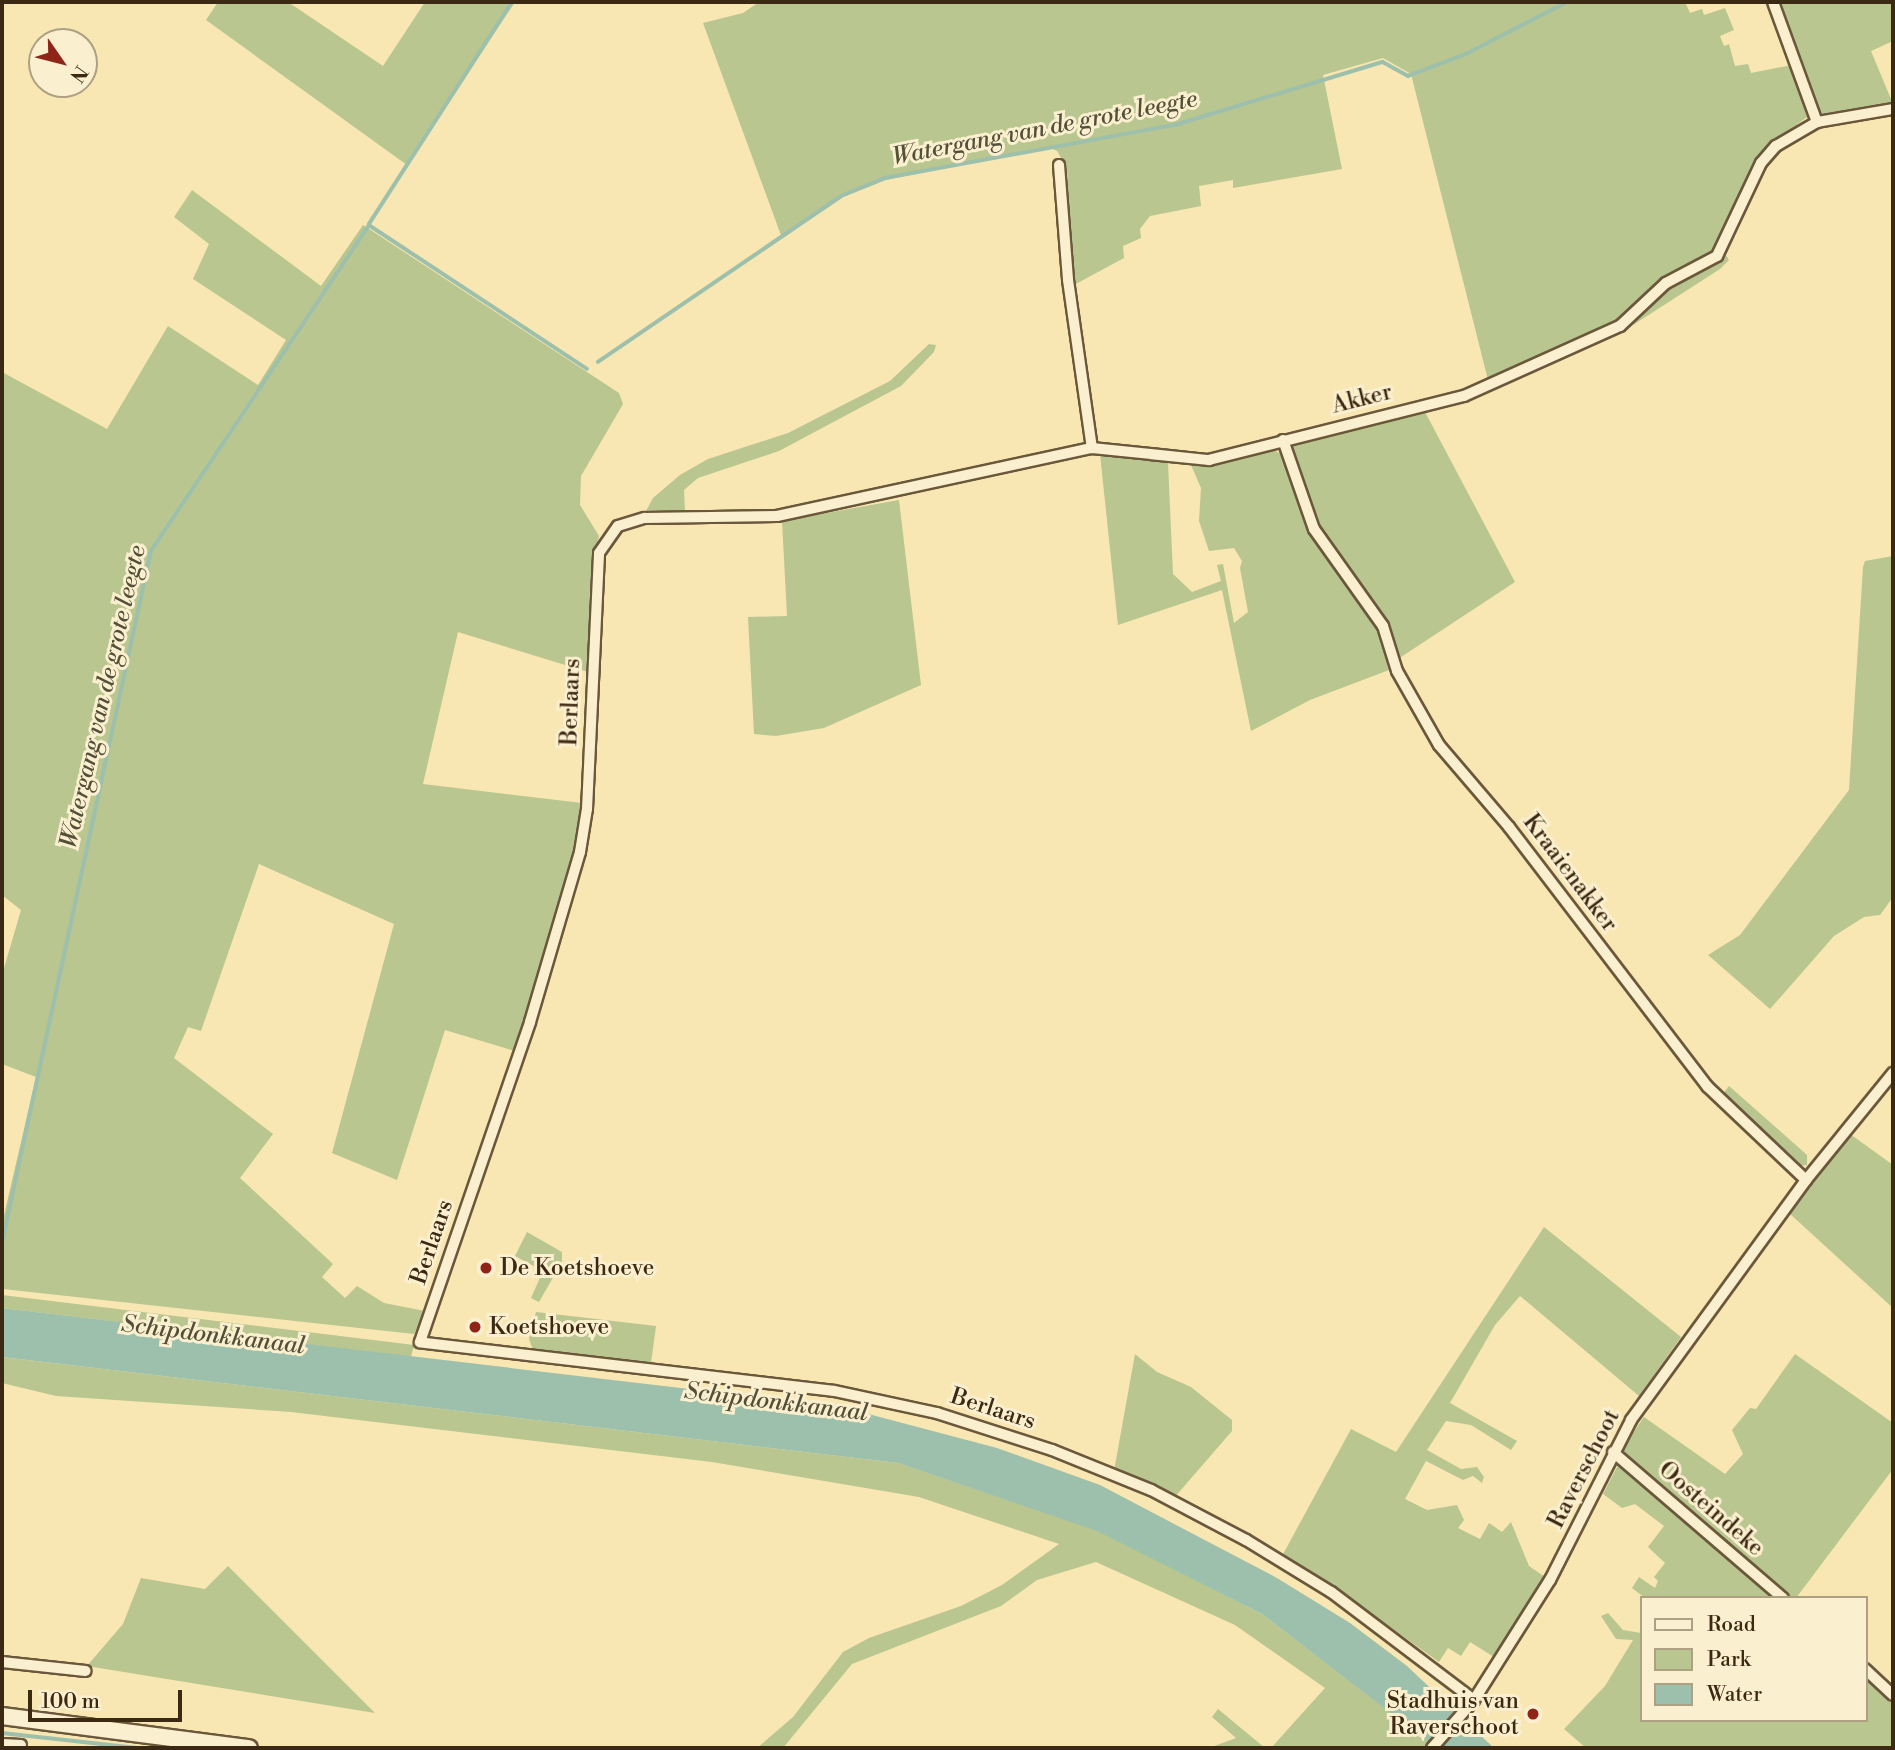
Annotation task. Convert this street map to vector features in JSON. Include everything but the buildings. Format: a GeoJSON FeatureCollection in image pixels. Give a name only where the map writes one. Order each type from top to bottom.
{"type":"FeatureCollection","features":[{"type":"Feature","properties":{"kind":"main road"},"geometry":{"type":"LineString","coordinates":[[2,1716],[249,1748]]}},
{"type":"Feature","properties":{"kind":"street"},"geometry":{"type":"LineString","coordinates":[[1773,2],[1817,122],[1893,109]]}},
{"type":"Feature","properties":{"kind":"street","name":"Akker"},"geometry":{"type":"LineString","coordinates":[[1093,448],[1209,460],[1464,396],[1620,326],[1666,283],[1703,267],[1717,256],[1761,163],[1776,146],[1817,122]]}},
{"type":"Feature","properties":{"kind":"street"},"geometry":{"type":"LineString","coordinates":[[1059,165],[1068,279],[1093,448]]}},
{"type":"Feature","properties":{"kind":"street","name":"Kraaienakker"},"geometry":{"type":"LineString","coordinates":[[1283,440],[1314,529],[1383,626],[1397,671],[1439,745],[1509,827],[1708,1087],[1806,1180]]}},
{"type":"Feature","properties":{"kind":"street","name":"Berlaars"},"geometry":{"type":"LineString","coordinates":[[1093,448],[828,508],[777,516],[645,518],[626,522],[611,532],[597,565],[592,726],[580,852],[530,1023],[420,1342],[834,1391],[937,1413],[1052,1450],[1151,1490],[1246,1540],[1364,1615],[1474,1700]]}},
{"type":"Feature","properties":{"kind":"street"},"geometry":{"type":"LineString","coordinates":[[1806,1180],[1893,1073]]}},
{"type":"Feature","properties":{"kind":"street","name":"Raverschoot"},"geometry":{"type":"LineString","coordinates":[[1432,1748],[1474,1700],[1550,1580],[1612,1452],[1806,1180]]}},
{"type":"Feature","properties":{"kind":"street","name":"Oosteindeke"},"geometry":{"type":"LineString","coordinates":[[1612,1452],[1781,1596]]}},
{"type":"Feature","properties":{"kind":"street"},"geometry":{"type":"LineString","coordinates":[[2,1662],[86,1671]]}},
{"type":"Feature","properties":{"kind":"street"},"geometry":{"type":"LineString","coordinates":[[1867,1671],[1893,1695]]}},
{"type":"Feature","properties":{"kind":"street"},"geometry":{"type":"LineString","coordinates":[[2,1744],[21,1745]]}},
{"type":"Feature","properties":{"kind":"green space"},"geometry":{"type":"Polygon","coordinates":[[[218,2],[288,2],[383,66],[425,2],[515,2],[407,165],[206,20],[218,2]]]}},
{"type":"Feature","properties":{"kind":"green space"},"geometry":{"type":"Polygon","coordinates":[[[759,2],[1685,2],[1690,13],[1702,9],[1704,15],[1725,8],[1734,30],[1720,36],[1724,46],[1729,44],[1735,66],[1748,64],[1751,73],[1792,65],[1807,117],[1775,141],[1751,169],[1714,250],[1703,260],[1658,280],[1616,323],[1488,380],[1411,74],[1383,58],[1323,75],[1342,169],[1233,188],[1233,180],[1199,186],[1201,206],[1150,216],[1140,229],[1141,238],[1123,246],[1124,258],[1072,286],[1067,168],[1057,151],[1049,147],[886,180],[843,197],[782,238],[703,23],[743,13],[759,2]]]}},
{"type":"Feature","properties":{"kind":"green space"},"geometry":{"type":"Polygon","coordinates":[[[1779,2],[1893,2],[1893,41],[1871,51],[1893,104],[1822,115],[1779,2]]]}},
{"type":"Feature","properties":{"kind":"green space"},"geometry":{"type":"Polygon","coordinates":[[[192,190],[321,286],[363,225],[619,393],[623,404],[581,476],[580,505],[599,536],[590,586],[588,672],[458,632],[423,784],[582,803],[576,850],[515,1051],[445,1030],[397,1180],[332,1153],[394,924],[259,864],[201,1031],[188,1027],[174,1058],[273,1134],[240,1178],[333,1264],[322,1277],[345,1298],[357,1286],[384,1303],[425,1311],[414,1334],[3,1289],[2,1295],[2,1224],[36,1077],[2,1064],[2,975],[21,910],[2,895],[2,372],[107,429],[168,326],[258,385],[286,340],[193,279],[209,244],[174,217],[192,190]]]}},
{"type":"Feature","properties":{"kind":"green space"},"geometry":{"type":"Polygon","coordinates":[[[1725,254],[1729,260],[1720,269],[1633,325],[1635,317],[1661,292],[1707,269],[1725,254]]]}},
{"type":"Feature","properties":{"kind":"green space"},"geometry":{"type":"Polygon","coordinates":[[[929,344],[936,345],[934,352],[901,386],[779,451],[698,478],[684,490],[685,512],[645,513],[653,498],[680,475],[708,459],[788,433],[890,381],[929,344]]]}},
{"type":"Feature","properties":{"kind":"green space"},"geometry":{"type":"Polygon","coordinates":[[[1424,410],[1515,582],[1398,659],[1391,629],[1319,529],[1291,448],[1299,440],[1424,410]]]}},
{"type":"Feature","properties":{"kind":"green space"},"geometry":{"type":"Polygon","coordinates":[[[1271,449],[1281,454],[1316,541],[1377,626],[1389,670],[1310,700],[1251,731],[1222,590],[1118,625],[1100,454],[1168,463],[1173,574],[1192,592],[1221,581],[1217,565],[1223,564],[1234,623],[1248,612],[1240,568],[1242,561],[1234,548],[1209,551],[1199,521],[1201,488],[1191,465],[1220,464],[1271,449]]]}},
{"type":"Feature","properties":{"kind":"green space"},"geometry":{"type":"Polygon","coordinates":[[[899,500],[921,685],[824,728],[776,736],[754,734],[748,617],[787,616],[782,521],[899,500]]]}},
{"type":"Feature","properties":{"kind":"green space"},"geometry":{"type":"Polygon","coordinates":[[[1893,556],[1893,897],[1880,915],[1864,917],[1834,936],[1770,1009],[1708,955],[1740,935],[1849,790],[1863,567],[1865,561],[1893,556]]]}},
{"type":"Feature","properties":{"kind":"green space"},"geometry":{"type":"Polygon","coordinates":[[[1729,1086],[1807,1155],[1807,1165],[1796,1166],[1722,1095],[1729,1086]]]}},
{"type":"Feature","properties":{"kind":"green space"},"geometry":{"type":"Polygon","coordinates":[[[1850,1134],[1893,1165],[1893,1308],[1789,1213],[1850,1134]]]}},
{"type":"Feature","properties":{"kind":"green space"},"geometry":{"type":"Polygon","coordinates":[[[1544,1227],[1681,1337],[1639,1396],[1520,1296],[1495,1325],[1450,1403],[1517,1441],[1511,1450],[1471,1425],[1446,1421],[1427,1450],[1461,1469],[1477,1467],[1484,1477],[1482,1483],[1473,1476],[1463,1480],[1426,1461],[1405,1499],[1427,1510],[1457,1505],[1464,1520],[1458,1528],[1480,1539],[1489,1523],[1502,1532],[1511,1522],[1529,1566],[1545,1577],[1494,1657],[1470,1642],[1461,1656],[1448,1648],[1439,1662],[1365,1609],[1281,1558],[1351,1429],[1396,1452],[1544,1227]]]}},
{"type":"Feature","properties":{"kind":"green space"},"geometry":{"type":"Polygon","coordinates":[[[527,1232],[562,1252],[562,1262],[539,1302],[531,1298],[543,1271],[515,1256],[527,1232]]]}},
{"type":"Feature","properties":{"kind":"green space"},"geometry":{"type":"Polygon","coordinates":[[[2,1295],[414,1345],[411,1357],[2,1308],[2,1295]]]}},
{"type":"Feature","properties":{"kind":"green space"},"geometry":{"type":"Polygon","coordinates":[[[536,1312],[656,1326],[651,1363],[533,1350],[529,1339],[536,1312]]]}},
{"type":"Feature","properties":{"kind":"green space"},"geometry":{"type":"Polygon","coordinates":[[[1135,1354],[1157,1372],[1191,1387],[1232,1420],[1232,1431],[1174,1498],[1114,1471],[1135,1354]]]}},
{"type":"Feature","properties":{"kind":"green space"},"geometry":{"type":"Polygon","coordinates":[[[1795,1354],[1893,1423],[1893,1469],[1798,1596],[1787,1596],[1620,1451],[1644,1417],[1725,1474],[1743,1454],[1732,1430],[1750,1408],[1756,1409],[1795,1354]]]}},
{"type":"Feature","properties":{"kind":"green space"},"geometry":{"type":"Polygon","coordinates":[[[2,1357],[898,1463],[1097,1530],[1262,1614],[1429,1742],[1423,1748],[1271,1748],[1325,1688],[1235,1625],[1096,1562],[1037,1580],[1001,1606],[852,1664],[783,1748],[757,1748],[793,1717],[843,1652],[869,1638],[961,1606],[1002,1585],[1059,1544],[919,1497],[712,1462],[291,1412],[56,1396],[2,1383],[2,1357]]]}},
{"type":"Feature","properties":{"kind":"green space"},"geometry":{"type":"Polygon","coordinates":[[[1617,1467],[1622,1467],[1770,1596],[1642,1596],[1632,1588],[1639,1577],[1655,1588],[1658,1581],[1654,1577],[1665,1563],[1648,1547],[1664,1526],[1635,1504],[1622,1508],[1603,1494],[1617,1467]]]}},
{"type":"Feature","properties":{"kind":"green space"},"geometry":{"type":"Polygon","coordinates":[[[228,1566],[375,1713],[87,1666],[123,1624],[141,1578],[205,1589],[228,1566]]]}},
{"type":"Feature","properties":{"kind":"green space"},"geometry":{"type":"Polygon","coordinates":[[[1608,1613],[1623,1630],[1640,1633],[1640,1722],[1867,1722],[1867,1680],[1893,1705],[1893,1748],[1586,1748],[1564,1729],[1605,1686],[1633,1640],[1616,1639],[1601,1616],[1608,1613]]]}},
{"type":"Feature","properties":{"kind":"green space"},"geometry":{"type":"Polygon","coordinates":[[[1218,1709],[1265,1748],[1209,1748],[1236,1738],[1212,1717],[1218,1709]]]}},
{"type":"Feature","properties":{"kind":"water","name":"Schipdonkkanaal"},"geometry":{"type":"Polygon","coordinates":[[[2,1308],[842,1407],[997,1448],[1100,1485],[1277,1578],[1350,1623],[1407,1666],[1494,1748],[1436,1748],[1262,1614],[1097,1531],[898,1463],[2,1357],[2,1308]]]}},
{"type":"Feature","properties":{"kind":"waterway"},"geometry":{"type":"LineString","coordinates":[[369,224],[512,2]]}},
{"type":"Feature","properties":{"kind":"waterway","name":"Watergang van de grote leegte"},"geometry":{"type":"LineString","coordinates":[[598,362],[841,196],[885,178],[1175,125],[1383,62],[1408,76],[1466,54],[1567,2]]}},
{"type":"Feature","properties":{"kind":"waterway","name":"Watergang van de grote leegte"},"geometry":{"type":"LineString","coordinates":[[2,1243],[151,551],[369,225],[587,369]]}},
{"type":"Feature","properties":{"kind":"waterway"},"geometry":{"type":"LineString","coordinates":[[2,1733],[137,1748]]}},
{"type":"Feature","properties":{"kind":"place","name":"De Koetshoeve"},"geometry":{"type":"Point","coordinates":[486,1268]}},
{"type":"Feature","properties":{"kind":"place","name":"Koetshoeve"},"geometry":{"type":"Point","coordinates":[475,1327]}},
{"type":"Feature","properties":{"kind":"place","name":"Stadhuis van Raverschoot"},"geometry":{"type":"Point","coordinates":[1533,1714]}}]}
